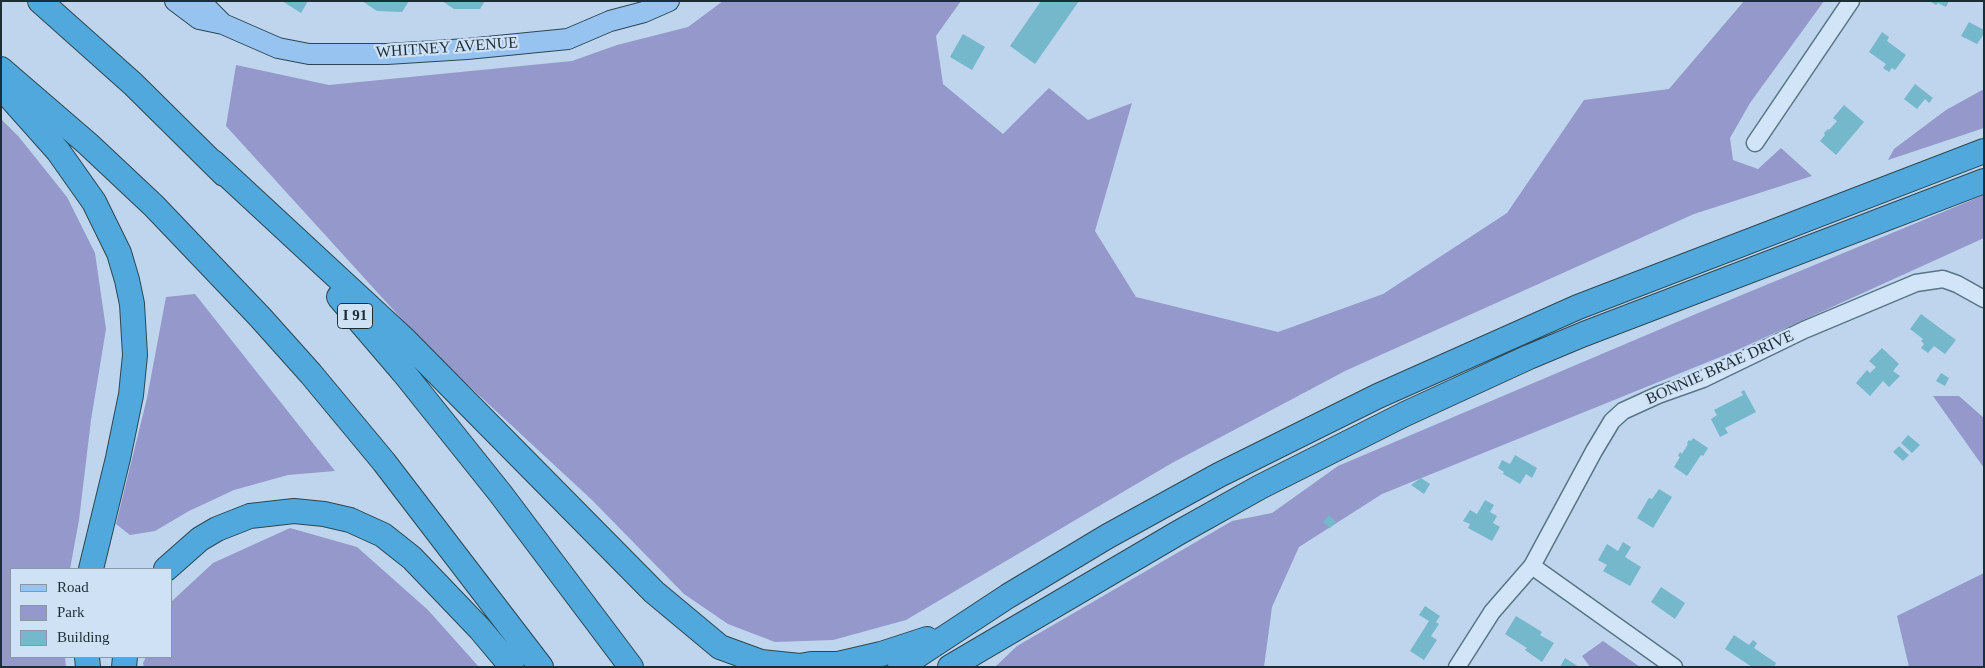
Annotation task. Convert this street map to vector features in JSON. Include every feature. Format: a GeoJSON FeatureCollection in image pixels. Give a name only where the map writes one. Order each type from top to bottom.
{"type":"FeatureCollection","features":[{"type":"Feature","properties":{"kind":"highway","name":"I 91"},"geometry":{"type":"LineString","coordinates":[[40,1],[133,84],[213,162],[298,252],[404,373],[500,493],[630,667]]}},
{"type":"Feature","properties":{"kind":"highway"},"geometry":{"type":"LineString","coordinates":[[1,69],[88,144],[154,206],[260,317],[311,374],[384,462],[541,667]]}},
{"type":"Feature","properties":{"kind":"highway"},"geometry":{"type":"LineString","coordinates":[[1,87],[58,151],[94,202],[119,253],[132,304],[135,355],[131,395],[118,458],[90,568]]}},
{"type":"Feature","properties":{"kind":"highway"},"geometry":{"type":"LineString","coordinates":[[900,667],[955,629],[1053,568],[1164,505],[1281,443],[1387,392],[1588,303],[1984,151]]}},
{"type":"Feature","properties":{"kind":"highway"},"geometry":{"type":"LineString","coordinates":[[213,162],[402,338],[654,592],[720,647],[761,662],[800,666],[838,664],[880,654],[955,629]]}},
{"type":"Feature","properties":{"kind":"highway"},"geometry":{"type":"LineString","coordinates":[[950,667],[1014,628],[1260,487],[1343,444],[1467,385],[1584,334],[1984,181]]}},
{"type":"Feature","properties":{"kind":"highway"},"geometry":{"type":"LineString","coordinates":[[167,568],[200,539],[217,529],[250,516],[294,511],[324,514],[350,520],[383,535],[412,558],[460,607],[512,667]]}},
{"type":"Feature","properties":{"kind":"highway"},"geometry":{"type":"LineString","coordinates":[[977,667],[1014,628]]}},
{"type":"Feature","properties":{"kind":"main road","name":"WHITNEY AVENUE"},"geometry":{"type":"LineString","coordinates":[[175,1],[199,19],[223,24],[278,48],[309,54],[387,54],[467,49],[568,39],[610,21],[644,12],[669,1]]}},
{"type":"Feature","properties":{"kind":"main road","name":"WHITNEY AVENUE"},"geometry":{"type":"LineString","coordinates":[[200,1],[223,24]]}},
{"type":"Feature","properties":{"kind":"street"},"geometry":{"type":"LineString","coordinates":[[1755,144],[1851,1]]}},
{"type":"Feature","properties":{"kind":"street","name":"BONNIE BRAE DRIVE"},"geometry":{"type":"LineString","coordinates":[[1457,667],[1492,612],[1532,566],[1594,451],[1612,421],[1623,412],[1658,395],[1704,379],[1804,330],[1916,283],[1943,279],[1957,284],[1984,299]]}},
{"type":"Feature","properties":{"kind":"street"},"geometry":{"type":"LineString","coordinates":[[1532,566],[1674,667]]}},
{"type":"Feature","properties":{"kind":"green space"},"geometry":{"type":"Polygon","coordinates":[[[723,1],[961,1],[936,36],[943,84],[1003,134],[1049,88],[1088,120],[1132,103],[1095,231],[1136,297],[1278,332],[1383,294],[1507,213],[1584,100],[1669,89],[1744,1],[1824,1],[1750,103],[1730,138],[1733,160],[1758,169],[1781,148],[1812,176],[1694,214],[1345,371],[1172,463],[906,620],[833,640],[775,642],[728,624],[684,594],[592,500],[428,348],[226,126],[236,65],[329,85],[572,61],[617,45],[688,27],[723,1]]]}},
{"type":"Feature","properties":{"kind":"green space"},"geometry":{"type":"Polygon","coordinates":[[[1984,89],[1984,128],[1888,160],[1894,149],[1946,110],[1984,89]]]}},
{"type":"Feature","properties":{"kind":"green space"},"geometry":{"type":"Polygon","coordinates":[[[1,119],[19,137],[67,197],[95,253],[106,329],[91,420],[79,520],[70,568],[10,568],[10,658],[65,658],[66,667],[1,667],[1,119]]]}},
{"type":"Feature","properties":{"kind":"green space"},"geometry":{"type":"Polygon","coordinates":[[[1984,195],[1984,238],[1735,351],[1382,494],[1299,547],[1272,607],[1264,667],[995,667],[1017,646],[1232,521],[1272,513],[1338,466],[1703,311],[1984,195]]]}},
{"type":"Feature","properties":{"kind":"green space"},"geometry":{"type":"Polygon","coordinates":[[[195,294],[335,471],[288,475],[234,490],[189,511],[155,531],[130,535],[116,524],[147,398],[166,297],[195,294]]]}},
{"type":"Feature","properties":{"kind":"green space"},"geometry":{"type":"Polygon","coordinates":[[[1933,396],[1959,396],[1984,418],[1984,468],[1933,396]]]}},
{"type":"Feature","properties":{"kind":"green space"},"geometry":{"type":"Polygon","coordinates":[[[290,528],[357,547],[428,610],[479,667],[144,667],[143,663],[146,658],[172,658],[172,601],[213,563],[290,528]]]}},
{"type":"Feature","properties":{"kind":"green space"},"geometry":{"type":"Polygon","coordinates":[[[1984,573],[1984,667],[1909,667],[1897,616],[1984,573]]]}},
{"type":"Feature","properties":{"kind":"green space"},"geometry":{"type":"Polygon","coordinates":[[[1603,641],[1640,667],[1590,667],[1582,656],[1603,641]]]}},
{"type":"Feature","properties":{"kind":"building"},"geometry":{"type":"Polygon","coordinates":[[[282,1],[308,1],[301,13],[282,1]]]}},
{"type":"Feature","properties":{"kind":"building"},"geometry":{"type":"Polygon","coordinates":[[[362,1],[409,1],[402,12],[377,11],[362,1]]]}},
{"type":"Feature","properties":{"kind":"building"},"geometry":{"type":"Polygon","coordinates":[[[442,1],[485,1],[480,9],[454,9],[442,1]]]}},
{"type":"Feature","properties":{"kind":"building"},"geometry":{"type":"Polygon","coordinates":[[[1041,1],[1079,1],[1035,64],[1010,46],[1041,1]]]}},
{"type":"Feature","properties":{"kind":"building"},"geometry":{"type":"Polygon","coordinates":[[[1929,1],[1949,1],[1946,7],[1929,1]]]}},
{"type":"Feature","properties":{"kind":"building"},"geometry":{"type":"Polygon","coordinates":[[[1969,22],[1984,30],[1984,34],[1977,44],[1961,36],[1969,22]]]}},
{"type":"Feature","properties":{"kind":"building"},"geometry":{"type":"Polygon","coordinates":[[[1882,32],[1889,37],[1887,41],[1906,55],[1895,70],[1892,68],[1889,72],[1883,68],[1886,64],[1869,52],[1882,32]]]}},
{"type":"Feature","properties":{"kind":"building"},"geometry":{"type":"Polygon","coordinates":[[[963,34],[985,47],[972,70],[950,57],[963,34]]]}},
{"type":"Feature","properties":{"kind":"building"},"geometry":{"type":"Polygon","coordinates":[[[1915,84],[1933,98],[1929,103],[1925,99],[1917,109],[1904,99],[1915,84]]]}},
{"type":"Feature","properties":{"kind":"building"},"geometry":{"type":"Polygon","coordinates":[[[1844,105],[1864,122],[1836,155],[1820,141],[1825,135],[1824,133],[1837,121],[1833,118],[1844,105]]]}},
{"type":"Feature","properties":{"kind":"building"},"geometry":{"type":"Polygon","coordinates":[[[1921,314],[1956,340],[1945,354],[1934,346],[1928,353],[1921,348],[1924,344],[1921,341],[1923,339],[1910,329],[1921,314]]]}},
{"type":"Feature","properties":{"kind":"building"},"geometry":{"type":"Polygon","coordinates":[[[1882,348],[1899,364],[1893,371],[1900,376],[1889,387],[1883,381],[1870,396],[1856,383],[1867,370],[1870,373],[1876,367],[1869,361],[1882,348]]]}},
{"type":"Feature","properties":{"kind":"building"},"geometry":{"type":"Polygon","coordinates":[[[1941,373],[1949,378],[1945,386],[1936,381],[1941,373]]]}},
{"type":"Feature","properties":{"kind":"building"},"geometry":{"type":"Polygon","coordinates":[[[1744,390],[1756,412],[1725,428],[1728,433],[1720,437],[1711,419],[1717,415],[1714,410],[1743,395],[1741,392],[1744,390]]]}},
{"type":"Feature","properties":{"kind":"building"},"geometry":{"type":"Polygon","coordinates":[[[1908,435],[1920,445],[1912,453],[1901,443],[1908,435]]]}},
{"type":"Feature","properties":{"kind":"building"},"geometry":{"type":"Polygon","coordinates":[[[1693,438],[1708,448],[1687,476],[1674,467],[1680,457],[1678,456],[1680,452],[1682,454],[1689,440],[1691,441],[1693,438]]]}},
{"type":"Feature","properties":{"kind":"building"},"geometry":{"type":"Polygon","coordinates":[[[1899,446],[1909,455],[1903,461],[1893,452],[1899,446]]]}},
{"type":"Feature","properties":{"kind":"building"},"geometry":{"type":"Polygon","coordinates":[[[1515,455],[1537,468],[1532,478],[1526,474],[1520,484],[1503,474],[1504,472],[1498,468],[1502,460],[1510,464],[1515,455]]]}},
{"type":"Feature","properties":{"kind":"building"},"geometry":{"type":"Polygon","coordinates":[[[1421,478],[1430,484],[1424,494],[1411,485],[1421,478]]]}},
{"type":"Feature","properties":{"kind":"building"},"geometry":{"type":"Polygon","coordinates":[[[1659,489],[1672,497],[1653,528],[1637,518],[1649,498],[1652,499],[1659,489]]]}},
{"type":"Feature","properties":{"kind":"building"},"geometry":{"type":"Polygon","coordinates":[[[1485,500],[1494,505],[1490,512],[1497,516],[1493,523],[1500,527],[1492,541],[1468,528],[1470,524],[1463,521],[1470,510],[1477,514],[1485,500]]]}},
{"type":"Feature","properties":{"kind":"building"},"geometry":{"type":"Polygon","coordinates":[[[1329,515],[1336,522],[1330,528],[1323,522],[1329,515]]]}},
{"type":"Feature","properties":{"kind":"building"},"geometry":{"type":"Polygon","coordinates":[[[1623,542],[1631,547],[1625,557],[1641,567],[1630,586],[1603,571],[1607,565],[1598,560],[1607,544],[1618,551],[1623,542]]]}},
{"type":"Feature","properties":{"kind":"building"},"geometry":{"type":"Polygon","coordinates":[[[1661,587],[1685,603],[1675,619],[1651,602],[1661,587]]]}},
{"type":"Feature","properties":{"kind":"building"},"geometry":{"type":"Polygon","coordinates":[[[1425,606],[1440,616],[1436,622],[1439,624],[1431,636],[1437,640],[1424,660],[1410,651],[1429,621],[1419,615],[1425,606]]]}},
{"type":"Feature","properties":{"kind":"building"},"geometry":{"type":"Polygon","coordinates":[[[1516,616],[1542,632],[1540,635],[1554,643],[1542,662],[1525,650],[1527,648],[1505,634],[1516,616]]]}},
{"type":"Feature","properties":{"kind":"building"},"geometry":{"type":"Polygon","coordinates":[[[1734,635],[1749,645],[1753,640],[1757,643],[1754,648],[1776,663],[1774,667],[1752,667],[1725,649],[1734,635]]]}},
{"type":"Feature","properties":{"kind":"building"},"geometry":{"type":"Polygon","coordinates":[[[1565,658],[1579,667],[1560,667],[1565,658]]]}}]}
